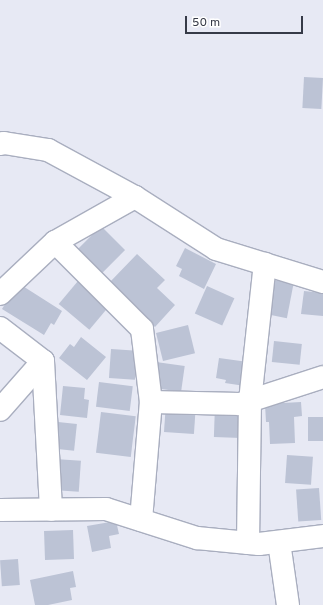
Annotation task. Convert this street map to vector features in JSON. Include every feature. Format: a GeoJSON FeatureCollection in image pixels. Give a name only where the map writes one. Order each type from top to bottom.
{"type":"FeatureCollection","features":[{"type":"Feature","properties":{"kind":"street"},"geometry":{"type":"LineString","coordinates":[[0,144],[4,143],[48,150],[135,197],[216,249],[323,282]]}},
{"type":"Feature","properties":{"kind":"street"},"geometry":{"type":"LineString","coordinates":[[0,294],[55,242],[135,197]]}},
{"type":"Feature","properties":{"kind":"street"},"geometry":{"type":"LineString","coordinates":[[55,242],[142,329],[151,402],[140,520]]}},
{"type":"Feature","properties":{"kind":"street"},"geometry":{"type":"LineString","coordinates":[[248,543],[250,401],[265,264]]}},
{"type":"Feature","properties":{"kind":"street"},"geometry":{"type":"LineString","coordinates":[[0,328],[44,361]]}},
{"type":"Feature","properties":{"kind":"street"},"geometry":{"type":"LineString","coordinates":[[0,410],[44,361]]}},
{"type":"Feature","properties":{"kind":"street"},"geometry":{"type":"LineString","coordinates":[[44,361],[51,510]]}},
{"type":"Feature","properties":{"kind":"street"},"geometry":{"type":"LineString","coordinates":[[151,402],[240,404],[323,377]]}},
{"type":"Feature","properties":{"kind":"street"},"geometry":{"type":"LineString","coordinates":[[0,510],[106,509],[197,538],[259,544],[323,536]]}},
{"type":"Feature","properties":{"kind":"street"},"geometry":{"type":"LineString","coordinates":[[279,542],[288,605]]}},
{"type":"Feature","properties":{"kind":"building"},"geometry":{"type":"Polygon","coordinates":[[[304,77],[323,78],[321,109],[302,108],[304,77]]]}},
{"type":"Feature","properties":{"kind":"building"},"geometry":{"type":"Polygon","coordinates":[[[101,226],[125,250],[102,273],[78,249],[101,226]]]}},
{"type":"Feature","properties":{"kind":"building"},"geometry":{"type":"Polygon","coordinates":[[[185,248],[216,264],[204,289],[179,276],[182,269],[176,266],[185,248]]]}},
{"type":"Feature","properties":{"kind":"building"},"geometry":{"type":"Polygon","coordinates":[[[137,254],[165,280],[157,288],[175,305],[155,327],[109,283],[137,254]]]}},
{"type":"Feature","properties":{"kind":"building"},"geometry":{"type":"Polygon","coordinates":[[[269,279],[294,284],[287,318],[262,313],[269,279]]]}},
{"type":"Feature","properties":{"kind":"building"},"geometry":{"type":"Polygon","coordinates":[[[78,281],[109,307],[89,330],[59,304],[78,281]]]}},
{"type":"Feature","properties":{"kind":"building"},"geometry":{"type":"Polygon","coordinates":[[[18,283],[62,311],[54,325],[51,323],[44,335],[2,309],[18,283]]]}},
{"type":"Feature","properties":{"kind":"building"},"geometry":{"type":"Polygon","coordinates":[[[207,286],[234,298],[222,326],[195,313],[207,286]]]}},
{"type":"Feature","properties":{"kind":"building"},"geometry":{"type":"Polygon","coordinates":[[[304,291],[323,293],[323,316],[301,314],[304,291]]]}},
{"type":"Feature","properties":{"kind":"building"},"geometry":{"type":"Polygon","coordinates":[[[188,325],[195,353],[163,361],[156,333],[188,325]]]}},
{"type":"Feature","properties":{"kind":"building"},"geometry":{"type":"Polygon","coordinates":[[[81,337],[106,357],[87,380],[59,358],[70,344],[74,347],[81,337]]]}},
{"type":"Feature","properties":{"kind":"building"},"geometry":{"type":"Polygon","coordinates":[[[274,341],[302,344],[300,365],[272,362],[274,341]]]}},
{"type":"Feature","properties":{"kind":"building"},"geometry":{"type":"Polygon","coordinates":[[[111,349],[137,351],[135,380],[109,378],[111,349]]]}},
{"type":"Feature","properties":{"kind":"building"},"geometry":{"type":"Polygon","coordinates":[[[219,358],[248,362],[245,386],[225,383],[226,380],[216,378],[219,358]]]}},
{"type":"Feature","properties":{"kind":"building"},"geometry":{"type":"Polygon","coordinates":[[[156,362],[185,366],[181,392],[152,388],[156,362]]]}},
{"type":"Feature","properties":{"kind":"building"},"geometry":{"type":"Polygon","coordinates":[[[99,382],[133,386],[130,411],[96,407],[99,382]]]}},
{"type":"Feature","properties":{"kind":"building"},"geometry":{"type":"Polygon","coordinates":[[[63,386],[85,388],[84,399],[89,400],[87,418],[60,415],[63,386]]]}},
{"type":"Feature","properties":{"kind":"building"},"geometry":{"type":"Polygon","coordinates":[[[301,402],[302,416],[294,417],[295,443],[270,444],[269,422],[266,422],[265,404],[301,402]]]}},
{"type":"Feature","properties":{"kind":"building"},"geometry":{"type":"Polygon","coordinates":[[[166,403],[196,405],[194,434],[164,432],[166,403]]]}},
{"type":"Feature","properties":{"kind":"building"},"geometry":{"type":"Polygon","coordinates":[[[215,405],[242,406],[241,438],[214,437],[215,405]]]}},
{"type":"Feature","properties":{"kind":"building"},"geometry":{"type":"Polygon","coordinates":[[[101,412],[136,416],[131,457],[96,453],[101,412]]]}},
{"type":"Feature","properties":{"kind":"building"},"geometry":{"type":"Polygon","coordinates":[[[308,417],[323,417],[323,441],[308,441],[308,417]]]}},
{"type":"Feature","properties":{"kind":"building"},"geometry":{"type":"Polygon","coordinates":[[[58,422],[77,424],[74,451],[55,449],[58,422]]]}},
{"type":"Feature","properties":{"kind":"building"},"geometry":{"type":"Polygon","coordinates":[[[287,455],[313,457],[311,485],[285,483],[287,455]]]}},
{"type":"Feature","properties":{"kind":"building"},"geometry":{"type":"Polygon","coordinates":[[[55,459],[81,461],[79,492],[53,490],[55,459]]]}},
{"type":"Feature","properties":{"kind":"building"},"geometry":{"type":"Polygon","coordinates":[[[319,488],[321,520],[298,522],[296,490],[319,488]]]}},
{"type":"Feature","properties":{"kind":"building"},"geometry":{"type":"Polygon","coordinates":[[[116,521],[119,534],[109,536],[111,548],[92,552],[87,526],[116,521]]]}},
{"type":"Feature","properties":{"kind":"building"},"geometry":{"type":"Polygon","coordinates":[[[73,530],[74,559],[45,560],[44,531],[73,530]]]}},
{"type":"Feature","properties":{"kind":"building"},"geometry":{"type":"Polygon","coordinates":[[[18,559],[20,585],[2,586],[0,560],[18,559]]]}},
{"type":"Feature","properties":{"kind":"building"},"geometry":{"type":"Polygon","coordinates":[[[73,571],[76,587],[70,588],[72,600],[48,605],[35,605],[30,580],[73,571]]]}}]}
